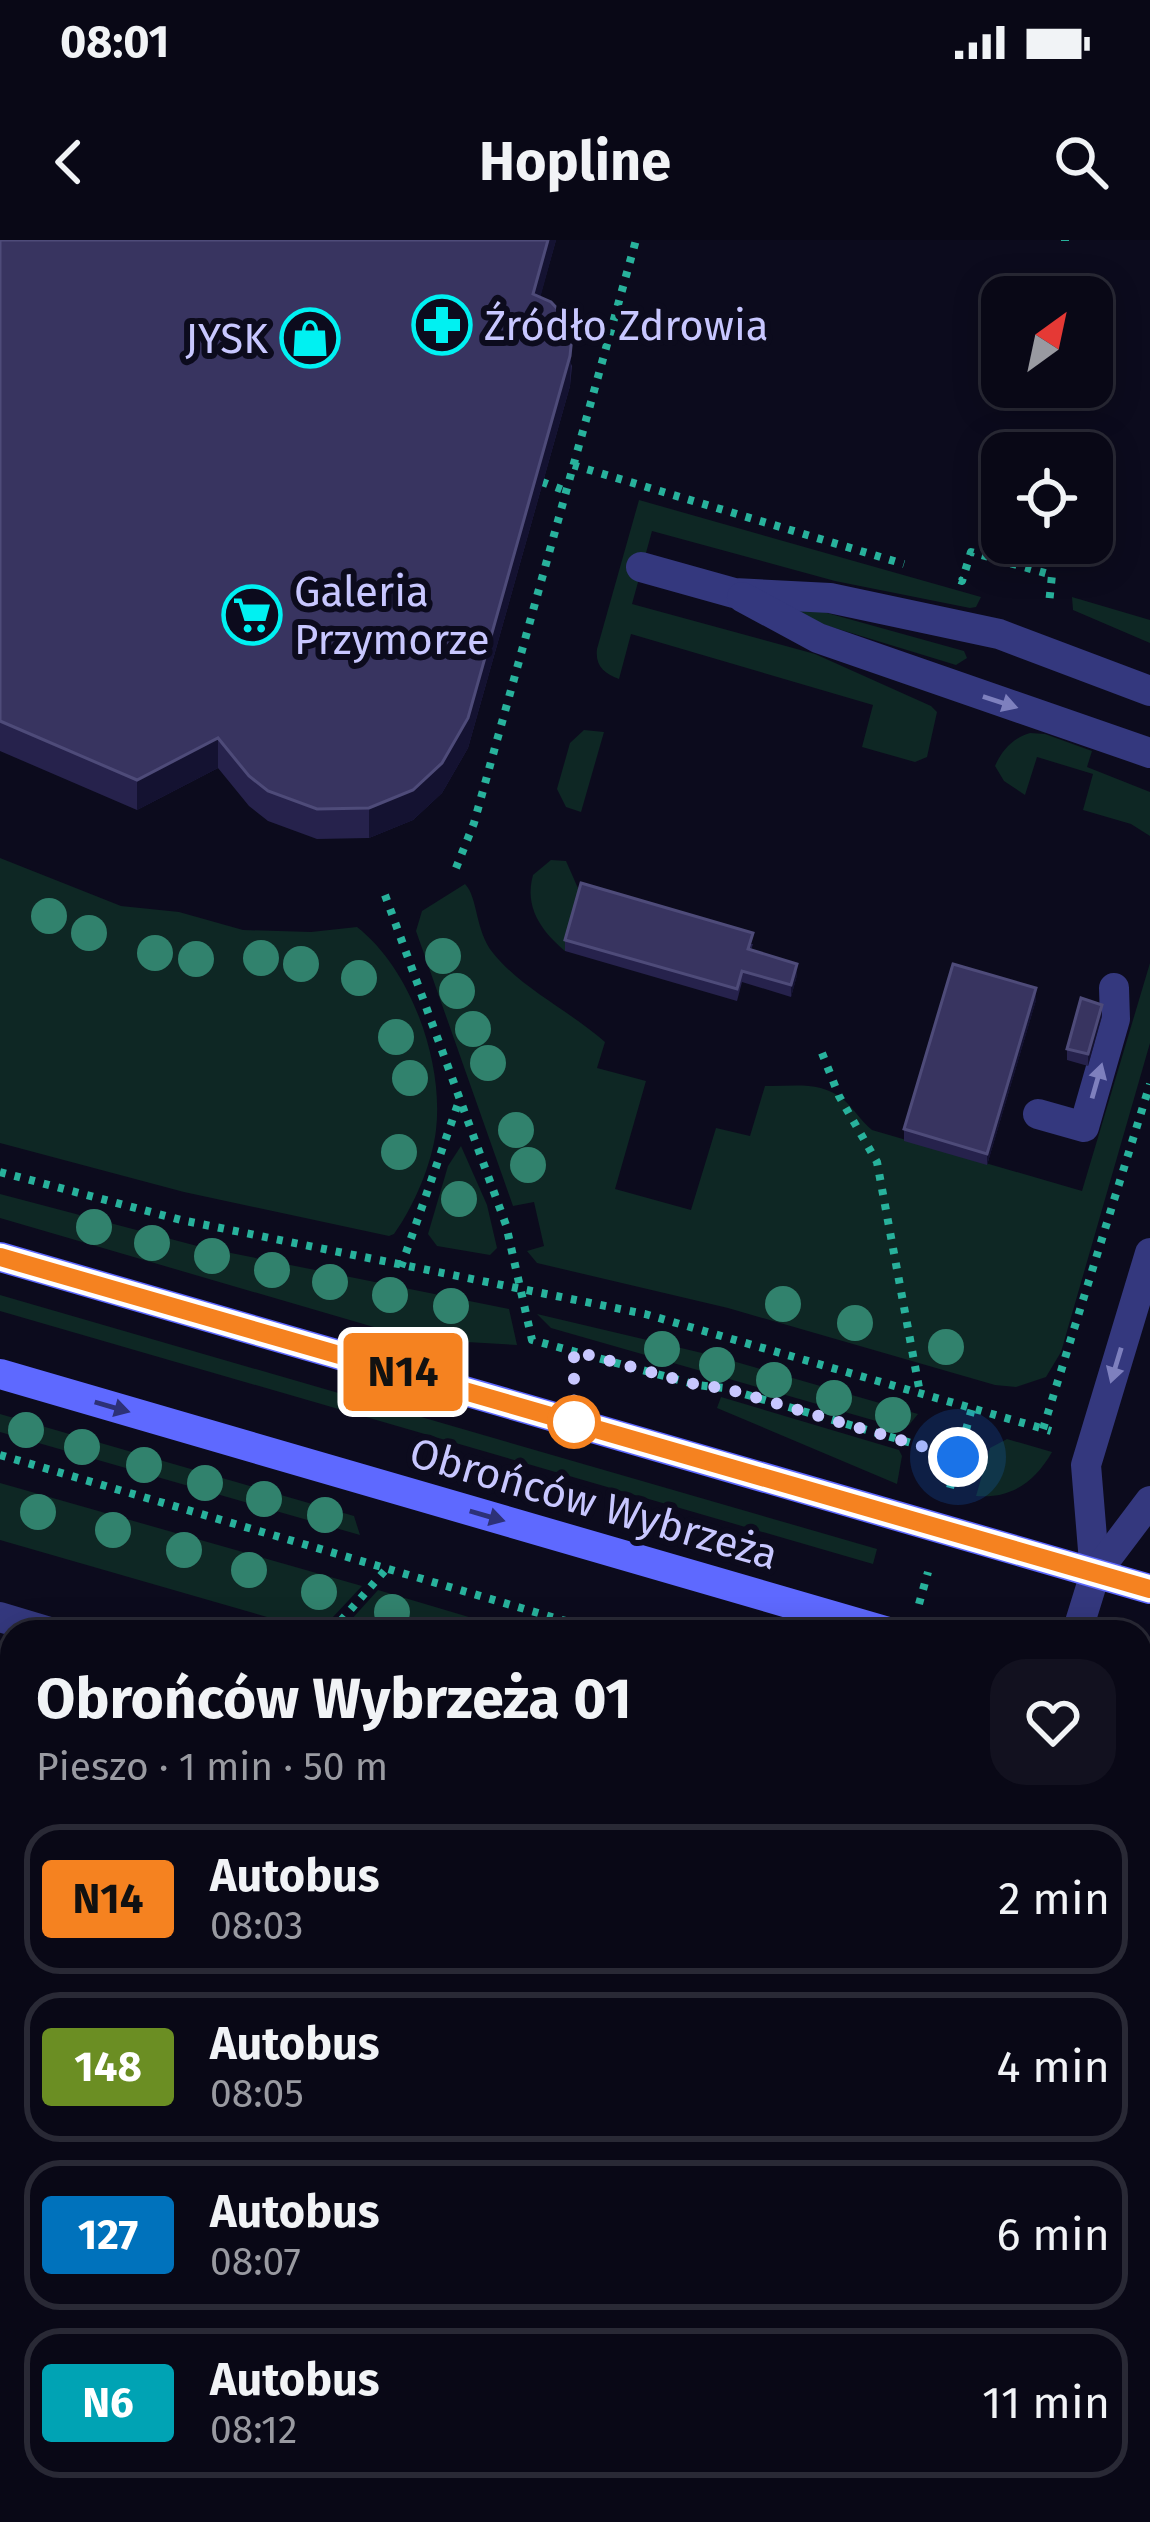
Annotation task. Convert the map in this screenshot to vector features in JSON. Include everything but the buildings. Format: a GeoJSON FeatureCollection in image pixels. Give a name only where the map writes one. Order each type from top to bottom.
{"type":"FeatureCollection","features":[{"type":"Feature","properties":{"kind":"main road","name":"Obrońców Wybrzeża"},"geometry":{"type":"LineString","coordinates":[[0,1257],[1150,1589]]}},
{"type":"Feature","properties":{"kind":"main road","name":"Obrońców Wybrzeża"},"geometry":{"type":"LineString","coordinates":[[0,1375],[847,1620]]}},
{"type":"Feature","properties":{"kind":"street"},"geometry":{"type":"LineString","coordinates":[[641,567],[734,593],[818,638],[1150,753]]}},
{"type":"Feature","properties":{"kind":"street"},"geometry":{"type":"LineString","coordinates":[[734,593],[830,598],[1000,634],[1150,691]]}},
{"type":"Feature","properties":{"kind":"street"},"geometry":{"type":"LineString","coordinates":[[1038,1114],[1084,1127],[1115,1019],[1114,988]]}},
{"type":"Feature","properties":{"kind":"street"},"geometry":{"type":"LineString","coordinates":[[1095,1574],[1087,1466],[1150,1253]]}},
{"type":"Feature","properties":{"kind":"street"},"geometry":{"type":"LineString","coordinates":[[1081,1620],[1095,1574],[1150,1501]]}},
{"type":"Feature","properties":{"kind":"path"},"geometry":{"type":"LineString","coordinates":[[456,868],[473,823],[636,240]]}},
{"type":"Feature","properties":{"kind":"path"},"geometry":{"type":"LineString","coordinates":[[573,465],[919,568]]}},
{"type":"Feature","properties":{"kind":"path"},"geometry":{"type":"LineString","coordinates":[[542,482],[566,491]]}},
{"type":"Feature","properties":{"kind":"path"},"geometry":{"type":"LineString","coordinates":[[941,574],[962,581],[971,552],[1052,575]]}},
{"type":"Feature","properties":{"kind":"path"},"geometry":{"type":"LineString","coordinates":[[385,895],[506,1225],[532,1340],[724,1388],[958,1457]]}},
{"type":"Feature","properties":{"kind":"path"},"geometry":{"type":"LineString","coordinates":[[822,1053],[839,1096],[877,1162],[920,1393]]}},
{"type":"Feature","properties":{"kind":"path"},"geometry":{"type":"LineString","coordinates":[[1043,1429],[1150,1084]]}},
{"type":"Feature","properties":{"kind":"path"},"geometry":{"type":"LineString","coordinates":[[401,1267],[459,1100]]}},
{"type":"Feature","properties":{"kind":"path"},"geometry":{"type":"LineString","coordinates":[[0,1172],[181,1220],[645,1314],[1093,1443]]}},
{"type":"Feature","properties":{"kind":"path"},"geometry":{"type":"LineString","coordinates":[[0,1455],[562,1620]]}},
{"type":"Feature","properties":{"kind":"path"},"geometry":{"type":"LineString","coordinates":[[342,1620],[387,1568]]}},
{"type":"Feature","properties":{"kind":"green space"},"geometry":{"type":"Polygon","coordinates":[[[639,500],[981,597],[970,608],[835,581],[652,531],[632,604],[815,654],[931,706],[937,712],[927,757],[915,762],[862,747],[873,705],[631,634],[619,679],[605,671],[597,660],[597,649],[639,500]]]}},
{"type":"Feature","properties":{"kind":"green space"},"geometry":{"type":"Polygon","coordinates":[[[1072,597],[1150,620],[1150,643],[1073,610],[1072,597]]]}},
{"type":"Feature","properties":{"kind":"green space"},"geometry":{"type":"Polygon","coordinates":[[[802,606],[964,651],[967,658],[956,665],[799,617],[794,609],[802,606]]]}},
{"type":"Feature","properties":{"kind":"green space"},"geometry":{"type":"Polygon","coordinates":[[[584,730],[604,732],[581,812],[566,807],[557,789],[570,743],[584,730]]]}},
{"type":"Feature","properties":{"kind":"green space"},"geometry":{"type":"Polygon","coordinates":[[[1030,733],[1092,751],[1087,767],[1150,792],[1150,836],[1131,824],[1083,810],[1093,774],[1037,757],[1025,795],[1004,781],[995,766],[998,760],[1013,741],[1030,733]]]}},
{"type":"Feature","properties":{"kind":"green space"},"geometry":{"type":"Polygon","coordinates":[[[0,858],[121,906],[179,912],[243,930],[311,932],[357,927],[376,945],[420,1019],[437,1103],[426,1170],[394,1234],[184,1192],[0,1143],[0,858]]]}},
{"type":"Feature","properties":{"kind":"green space"},"geometry":{"type":"Polygon","coordinates":[[[551,860],[566,861],[581,895],[565,951],[542,927],[531,898],[533,875],[551,860]]]}},
{"type":"Feature","properties":{"kind":"green space"},"geometry":{"type":"Polygon","coordinates":[[[465,884],[493,953],[518,978],[605,1042],[597,1068],[646,1081],[615,1189],[691,1210],[716,1128],[750,1136],[765,1086],[825,1090],[844,1100],[872,1130],[1082,1191],[1150,963],[1150,1043],[1061,1352],[1046,1377],[1016,1387],[995,1385],[728,1308],[537,1263],[527,1251],[544,1246],[534,1202],[513,1206],[416,931],[422,911],[465,884]]]}},
{"type":"Feature","properties":{"kind":"green space"},"geometry":{"type":"Polygon","coordinates":[[[461,1146],[487,1205],[497,1248],[490,1255],[437,1246],[428,1234],[448,1166],[461,1146]]]}},
{"type":"Feature","properties":{"kind":"green space"},"geometry":{"type":"Polygon","coordinates":[[[0,1194],[201,1247],[509,1309],[517,1345],[449,1341],[384,1330],[0,1218],[0,1194]]]}},
{"type":"Feature","properties":{"kind":"green space"},"geometry":{"type":"Polygon","coordinates":[[[0,1295],[877,1549],[873,1564],[0,1311],[0,1295]]]}},
{"type":"Feature","properties":{"kind":"green space"},"geometry":{"type":"Polygon","coordinates":[[[537,1314],[719,1357],[918,1414],[909,1425],[897,1427],[551,1328],[537,1314]]]}},
{"type":"Feature","properties":{"kind":"green space"},"geometry":{"type":"Polygon","coordinates":[[[721,1397],[899,1450],[897,1484],[717,1408],[721,1397]]]}},
{"type":"Feature","properties":{"kind":"green space"},"geometry":{"type":"Polygon","coordinates":[[[0,1414],[354,1516],[360,1535],[0,1432],[0,1414]]]}},
{"type":"Feature","properties":{"kind":"green space"},"geometry":{"type":"Polygon","coordinates":[[[1007,1439],[1052,1452],[1021,1486],[1000,1495],[976,1496],[990,1448],[1007,1439]]]}},
{"type":"Feature","properties":{"kind":"green space"},"geometry":{"type":"Polygon","coordinates":[[[0,1483],[362,1586],[330,1620],[277,1620],[0,1540],[0,1483]]]}},
{"type":"Feature","properties":{"kind":"green space"},"geometry":{"type":"Polygon","coordinates":[[[378,1590],[479,1620],[351,1620],[378,1590]]]}},
{"type":"Feature","properties":{"kind":"bus line","name":"N14"},"geometry":{"type":"LineString","coordinates":[[0,1257],[1150,1589]]}},
{"type":"Feature","properties":{"kind":"place","name":"Źródło Zdrowia"},"geometry":{"type":"Point","coordinates":[442,325]}},
{"type":"Feature","properties":{"kind":"place","name":"JYSK"},"geometry":{"type":"Point","coordinates":[310,338]}},
{"type":"Feature","properties":{"kind":"place","name":"Galeria Przymorze"},"geometry":{"type":"Point","coordinates":[252,615]}},
{"type":"Feature","properties":{"kind":"route"},"geometry":{"type":"LineString","coordinates":[[574,1422],[574,1351],[724,1388],[958,1457]]}}]}
